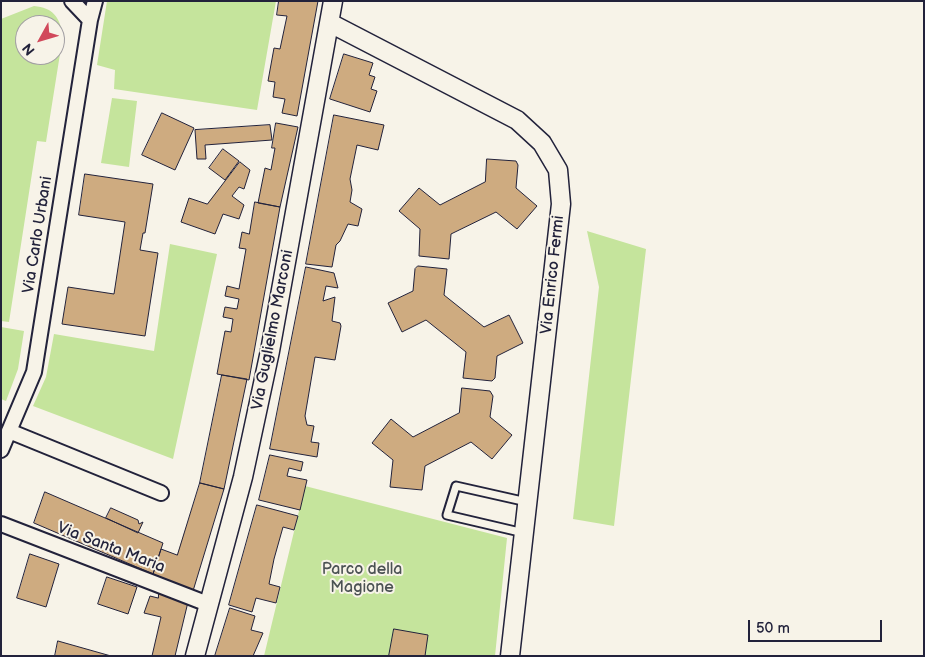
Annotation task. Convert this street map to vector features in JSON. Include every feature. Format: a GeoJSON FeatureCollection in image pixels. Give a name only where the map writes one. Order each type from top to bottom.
{"type":"FeatureCollection","features":[{"type":"Feature","properties":{"kind":"street"},"geometry":{"type":"LineString","coordinates":[[72,1],[90,20]]}},
{"type":"Feature","properties":{"kind":"street","name":"Via Carlo Urbani"},"geometry":{"type":"LineString","coordinates":[[1,450],[34,372],[90,20],[95,1]]}},
{"type":"Feature","properties":{"kind":"street","name":"Via Guglielmo Marconi"},"geometry":{"type":"LineString","coordinates":[[195,656],[243,477],[270,352],[334,1]]}},
{"type":"Feature","properties":{"kind":"street","name":"Via Enrico Fermi"},"geometry":{"type":"LineString","coordinates":[[330,22],[517,120],[542,143],[558,170],[561,204],[510,656]]}},
{"type":"Feature","properties":{"kind":"street"},"geometry":{"type":"LineString","coordinates":[[10,431],[162,493]]}},
{"type":"Feature","properties":{"kind":"street","name":"Via Santa Maria"},"geometry":{"type":"LineString","coordinates":[[1,524],[208,604]]}},
{"type":"Feature","properties":{"kind":"lane"},"geometry":{"type":"LineString","coordinates":[[524,533],[447,515],[456,486],[528,502]]}},
{"type":"Feature","properties":{"kind":"green space"},"geometry":{"type":"Polygon","coordinates":[[[107,1],[276,1],[257,110],[114,89],[115,70],[97,65],[107,1]]]}},
{"type":"Feature","properties":{"kind":"green space"},"geometry":{"type":"Polygon","coordinates":[[[34,6],[46,9],[55,15],[15,15],[15,65],[58,65],[46,142],[37,141],[9,322],[1,321],[1,19],[34,6]]]}},
{"type":"Feature","properties":{"kind":"green space"},"geometry":{"type":"Polygon","coordinates":[[[112,98],[137,101],[129,167],[101,163],[112,98]]]}},
{"type":"Feature","properties":{"kind":"green space"},"geometry":{"type":"Polygon","coordinates":[[[587,231],[646,249],[614,526],[573,519],[599,287],[587,231]]]}},
{"type":"Feature","properties":{"kind":"green space"},"geometry":{"type":"Polygon","coordinates":[[[170,244],[217,254],[173,459],[33,406],[46,377],[54,334],[154,351],[170,244]]]}},
{"type":"Feature","properties":{"kind":"green space"},"geometry":{"type":"Polygon","coordinates":[[[1,327],[24,331],[18,369],[6,401],[1,399],[1,327]]]}},
{"type":"Feature","properties":{"kind":"green space","name":"Parco della Magione"},"geometry":{"type":"Polygon","coordinates":[[[305,486],[507,538],[495,656],[264,656],[305,486]]]}},
{"type":"Feature","properties":{"kind":"building"},"geometry":{"type":"Polygon","coordinates":[[[279,1],[318,1],[297,116],[282,113],[285,99],[273,97],[275,82],[268,81],[274,48],[280,49],[287,16],[277,15],[279,1]]]}},
{"type":"Feature","properties":{"kind":"building"},"geometry":{"type":"Polygon","coordinates":[[[344,54],[373,63],[369,75],[375,77],[371,89],[377,91],[370,112],[330,99],[344,54]]]}},
{"type":"Feature","properties":{"kind":"building"},"geometry":{"type":"Polygon","coordinates":[[[162,113],[194,128],[175,170],[142,155],[162,113]]]}},
{"type":"Feature","properties":{"kind":"building"},"geometry":{"type":"Polygon","coordinates":[[[334,115],[384,125],[378,150],[357,145],[350,179],[352,190],[350,202],[362,209],[358,226],[348,224],[336,245],[332,267],[306,264],[334,115]]]}},
{"type":"Feature","properties":{"kind":"building"},"geometry":{"type":"Polygon","coordinates":[[[276,123],[298,127],[280,207],[258,203],[265,168],[271,170],[275,148],[272,148],[276,123]]]}},
{"type":"Feature","properties":{"kind":"building"},"geometry":{"type":"Polygon","coordinates":[[[270,125],[272,140],[205,145],[206,159],[197,159],[195,130],[270,125]]]}},
{"type":"Feature","properties":{"kind":"building"},"geometry":{"type":"Polygon","coordinates":[[[223,149],[239,161],[225,180],[209,168],[223,149]]]}},
{"type":"Feature","properties":{"kind":"building"},"geometry":{"type":"Polygon","coordinates":[[[487,159],[516,161],[518,165],[516,188],[537,206],[517,229],[496,212],[451,234],[449,259],[419,256],[420,229],[399,211],[419,188],[440,205],[485,182],[487,159]]]}},
{"type":"Feature","properties":{"kind":"building"},"geometry":{"type":"Polygon","coordinates":[[[240,162],[250,170],[244,189],[239,187],[232,196],[244,205],[239,219],[223,214],[215,234],[181,222],[189,198],[207,204],[240,162]]]}},
{"type":"Feature","properties":{"kind":"building"},"geometry":{"type":"Polygon","coordinates":[[[85,174],[153,184],[145,233],[143,233],[140,250],[158,253],[145,336],[62,324],[68,287],[114,294],[125,222],[79,215],[85,174]]]}},
{"type":"Feature","properties":{"kind":"building"},"geometry":{"type":"Polygon","coordinates":[[[255,202],[280,207],[249,380],[217,374],[225,331],[231,332],[233,319],[223,317],[225,307],[237,309],[239,299],[225,296],[227,286],[239,289],[246,249],[239,248],[242,232],[249,234],[255,202]]]}},
{"type":"Feature","properties":{"kind":"building"},"geometry":{"type":"Polygon","coordinates":[[[418,266],[447,269],[444,295],[484,327],[509,315],[523,343],[497,356],[495,378],[492,381],[463,378],[466,352],[426,320],[402,332],[388,303],[413,291],[415,269],[418,266]]]}},
{"type":"Feature","properties":{"kind":"building"},"geometry":{"type":"Polygon","coordinates":[[[306,267],[334,273],[338,288],[326,286],[323,301],[335,297],[332,321],[340,323],[341,326],[335,360],[315,357],[305,416],[307,425],[314,426],[311,442],[319,443],[317,457],[270,449],[306,267]]]}},
{"type":"Feature","properties":{"kind":"building"},"geometry":{"type":"Polygon","coordinates":[[[222,375],[247,379],[224,489],[200,483],[222,375]]]}},
{"type":"Feature","properties":{"kind":"building"},"geometry":{"type":"Polygon","coordinates":[[[462,388],[490,391],[493,396],[490,417],[512,435],[492,459],[471,442],[425,466],[422,490],[390,487],[393,460],[372,443],[391,419],[413,437],[459,413],[462,388]]]}},
{"type":"Feature","properties":{"kind":"building"},"geometry":{"type":"Polygon","coordinates":[[[270,455],[303,462],[301,471],[289,468],[287,476],[307,480],[300,510],[259,500],[270,455]]]}},
{"type":"Feature","properties":{"kind":"building"},"geometry":{"type":"Polygon","coordinates":[[[200,483],[224,489],[193,591],[153,574],[161,549],[177,555],[200,483]]]}},
{"type":"Feature","properties":{"kind":"building"},"geometry":{"type":"Polygon","coordinates":[[[45,492],[163,543],[153,574],[34,523],[45,492]]]}},
{"type":"Feature","properties":{"kind":"building"},"geometry":{"type":"Polygon","coordinates":[[[257,505],[298,516],[294,530],[283,527],[274,559],[269,584],[280,587],[276,603],[256,598],[252,612],[229,605],[257,505]]]}},
{"type":"Feature","properties":{"kind":"building"},"geometry":{"type":"Polygon","coordinates":[[[111,508],[138,520],[139,524],[143,522],[138,533],[106,518],[111,508]]]}},
{"type":"Feature","properties":{"kind":"building"},"geometry":{"type":"Polygon","coordinates":[[[30,554],[59,564],[46,607],[17,598],[30,554]]]}},
{"type":"Feature","properties":{"kind":"building"},"geometry":{"type":"Polygon","coordinates":[[[107,577],[137,587],[128,614],[98,604],[107,577]]]}},
{"type":"Feature","properties":{"kind":"building"},"geometry":{"type":"Polygon","coordinates":[[[159,593],[188,602],[175,656],[152,656],[161,617],[144,613],[150,596],[158,598],[159,593]]]}},
{"type":"Feature","properties":{"kind":"building"},"geometry":{"type":"Polygon","coordinates":[[[230,608],[255,616],[251,630],[263,633],[253,656],[215,656],[230,608]]]}},
{"type":"Feature","properties":{"kind":"building"},"geometry":{"type":"Polygon","coordinates":[[[394,629],[428,635],[425,656],[389,656],[394,629]]]}},
{"type":"Feature","properties":{"kind":"building"},"geometry":{"type":"Polygon","coordinates":[[[58,641],[111,656],[55,656],[58,641]]]}}]}
